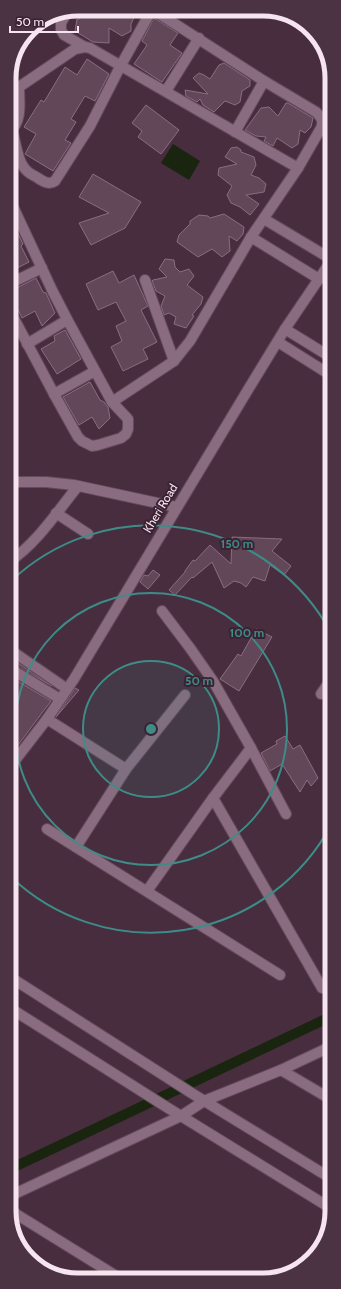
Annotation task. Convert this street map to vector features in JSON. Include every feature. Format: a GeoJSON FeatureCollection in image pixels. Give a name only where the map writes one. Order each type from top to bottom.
{"type":"FeatureCollection","features":[{"type":"Feature","properties":{"kind":"street"},"geometry":{"type":"LineString","coordinates":[[16,147],[20,159],[27,171],[43,181],[51,183],[55,181],[90,126],[148,16]]}},
{"type":"Feature","properties":{"kind":"street"},"geometry":{"type":"LineString","coordinates":[[112,402],[174,361],[179,356],[190,341],[251,237],[298,168],[322,128],[323,123],[322,118],[316,112],[264,81],[163,16]]}},
{"type":"Feature","properties":{"kind":"street"},"geometry":{"type":"LineString","coordinates":[[64,18],[61,23],[61,30],[64,34],[85,47],[90,48],[121,65],[298,168]]}},
{"type":"Feature","properties":{"kind":"street"},"geometry":{"type":"LineString","coordinates":[[166,91],[199,38]]}},
{"type":"Feature","properties":{"kind":"street"},"geometry":{"type":"LineString","coordinates":[[16,88],[75,49],[85,47]]}},
{"type":"Feature","properties":{"kind":"street"},"geometry":{"type":"LineString","coordinates":[[235,132],[264,81]]}},
{"type":"Feature","properties":{"kind":"street"},"geometry":{"type":"LineString","coordinates":[[16,123],[20,110],[19,87]]}},
{"type":"Feature","properties":{"kind":"street"},"geometry":{"type":"LineString","coordinates":[[16,216],[94,371],[112,402],[128,419],[128,429],[126,434],[121,438],[92,446],[86,444],[78,437],[16,323]]}},
{"type":"Feature","properties":{"kind":"street"},"geometry":{"type":"LineString","coordinates":[[264,219],[325,256]]}},
{"type":"Feature","properties":{"kind":"street"},"geometry":{"type":"LineString","coordinates":[[251,237],[319,279]]}},
{"type":"Feature","properties":{"kind":"street"},"geometry":{"type":"LineString","coordinates":[[16,281],[42,268]]}},
{"type":"Feature","properties":{"kind":"street","name":"Kheri Road"},"geometry":{"type":"LineString","coordinates":[[16,759],[47,719],[67,689],[285,329],[325,270]]}},
{"type":"Feature","properties":{"kind":"street"},"geometry":{"type":"LineString","coordinates":[[145,280],[174,361]]}},
{"type":"Feature","properties":{"kind":"street"},"geometry":{"type":"LineString","coordinates":[[27,344],[67,320]]}},
{"type":"Feature","properties":{"kind":"street"},"geometry":{"type":"LineString","coordinates":[[285,329],[325,354]]}},
{"type":"Feature","properties":{"kind":"street"},"geometry":{"type":"LineString","coordinates":[[278,342],[325,372]]}},
{"type":"Feature","properties":{"kind":"street"},"geometry":{"type":"LineString","coordinates":[[54,394],[94,371]]}},
{"type":"Feature","properties":{"kind":"street"},"geometry":{"type":"LineString","coordinates":[[16,482],[46,482],[78,486],[176,507]]}},
{"type":"Feature","properties":{"kind":"street"},"geometry":{"type":"LineString","coordinates":[[16,556],[32,542],[78,486]]}},
{"type":"Feature","properties":{"kind":"street"},"geometry":{"type":"LineString","coordinates":[[56,513],[88,534]]}},
{"type":"Feature","properties":{"kind":"street"},"geometry":{"type":"LineString","coordinates":[[162,611],[213,681],[286,814]]}},
{"type":"Feature","properties":{"kind":"street"},"geometry":{"type":"LineString","coordinates":[[16,654],[67,689]]}},
{"type":"Feature","properties":{"kind":"street"},"geometry":{"type":"LineString","coordinates":[[16,672],[60,699]]}},
{"type":"Feature","properties":{"kind":"street"},"geometry":{"type":"LineString","coordinates":[[322,694],[325,689]]}},
{"type":"Feature","properties":{"kind":"street"},"geometry":{"type":"LineString","coordinates":[[76,847],[126,769],[185,695]]}},
{"type":"Feature","properties":{"kind":"street"},"geometry":{"type":"LineString","coordinates":[[47,719],[126,769]]}},
{"type":"Feature","properties":{"kind":"street"},"geometry":{"type":"LineString","coordinates":[[147,891],[213,798],[251,748]]}},
{"type":"Feature","properties":{"kind":"street"},"geometry":{"type":"LineString","coordinates":[[213,798],[322,988]]}},
{"type":"Feature","properties":{"kind":"street"},"geometry":{"type":"LineString","coordinates":[[47,829],[280,975]]}},
{"type":"Feature","properties":{"kind":"street"},"geometry":{"type":"LineString","coordinates":[[16,981],[204,1101],[325,1175]]}},
{"type":"Feature","properties":{"kind":"street"},"geometry":{"type":"LineString","coordinates":[[16,1012],[325,1205]]}},
{"type":"Feature","properties":{"kind":"street"},"geometry":{"type":"LineString","coordinates":[[16,1193],[181,1116],[204,1101],[281,1070],[325,1049]]}},
{"type":"Feature","properties":{"kind":"street"},"geometry":{"type":"LineString","coordinates":[[281,1070],[325,1096]]}},
{"type":"Feature","properties":{"kind":"street"},"geometry":{"type":"LineString","coordinates":[[16,1214],[111,1273]]}},
{"type":"Feature","properties":{"kind":"shaded area"},"geometry":{"type":"Polygon","coordinates":[[[173,144],[200,161],[189,180],[161,163],[173,144]]]}},
{"type":"Feature","properties":{"kind":"building"},"geometry":{"type":"Polygon","coordinates":[[[81,16],[135,16],[131,24],[131,31],[122,36],[109,28],[109,43],[93,42],[75,31],[77,19],[79,19],[81,16]]]}},
{"type":"Feature","properties":{"kind":"building"},"geometry":{"type":"Polygon","coordinates":[[[154,18],[178,33],[170,45],[182,53],[162,82],[134,64],[147,45],[142,41],[154,18]]]}},
{"type":"Feature","properties":{"kind":"building"},"geometry":{"type":"Polygon","coordinates":[[[87,59],[109,74],[95,101],[85,96],[71,119],[76,122],[65,140],[71,143],[53,171],[25,154],[36,134],[24,127],[41,100],[44,102],[65,67],[77,75],[87,59]]]}},
{"type":"Feature","properties":{"kind":"building"},"geometry":{"type":"Polygon","coordinates":[[[224,63],[250,80],[250,86],[242,91],[240,102],[235,105],[225,101],[214,112],[203,105],[200,99],[197,102],[186,96],[185,90],[208,94],[193,78],[199,73],[210,79],[219,65],[224,63]]]}},
{"type":"Feature","properties":{"kind":"building"},"geometry":{"type":"Polygon","coordinates":[[[286,103],[313,118],[311,127],[305,133],[300,130],[298,144],[292,148],[277,138],[273,146],[264,141],[266,137],[256,136],[245,130],[261,108],[269,107],[278,116],[286,103]]]}},
{"type":"Feature","properties":{"kind":"building"},"geometry":{"type":"Polygon","coordinates":[[[146,105],[179,130],[161,154],[138,137],[142,131],[132,123],[146,105]]]}},
{"type":"Feature","properties":{"kind":"building"},"geometry":{"type":"Polygon","coordinates":[[[237,147],[241,150],[241,152],[254,157],[256,165],[251,175],[259,178],[266,184],[264,192],[246,195],[259,204],[250,215],[240,207],[231,203],[227,195],[232,186],[218,175],[219,168],[237,164],[225,157],[231,148],[237,147]]]}},
{"type":"Feature","properties":{"kind":"building"},"geometry":{"type":"Polygon","coordinates":[[[93,174],[141,202],[125,228],[91,245],[79,223],[109,213],[79,197],[93,174]]]}},
{"type":"Feature","properties":{"kind":"building"},"geometry":{"type":"Polygon","coordinates":[[[224,214],[244,227],[243,234],[237,241],[229,236],[230,251],[222,257],[212,249],[198,257],[177,242],[179,235],[190,224],[190,221],[199,215],[208,216],[210,218],[224,214]]]}},
{"type":"Feature","properties":{"kind":"building"},"geometry":{"type":"Polygon","coordinates":[[[16,229],[23,244],[21,246],[29,262],[16,268],[16,229]]]}},
{"type":"Feature","properties":{"kind":"building"},"geometry":{"type":"Polygon","coordinates":[[[165,259],[174,260],[175,267],[180,272],[189,269],[194,276],[187,285],[203,297],[201,304],[192,315],[194,316],[186,328],[174,324],[176,317],[169,313],[164,315],[161,306],[165,296],[156,291],[152,281],[167,277],[159,269],[165,259]]]}},
{"type":"Feature","properties":{"kind":"building"},"geometry":{"type":"Polygon","coordinates":[[[113,271],[119,283],[134,275],[148,306],[141,310],[157,342],[143,349],[148,359],[123,371],[111,347],[122,341],[116,326],[126,321],[116,302],[98,310],[86,284],[113,271]]]}},
{"type":"Feature","properties":{"kind":"building"},"geometry":{"type":"Polygon","coordinates":[[[36,278],[43,292],[46,293],[55,313],[42,326],[35,311],[22,318],[16,306],[16,288],[36,278]]]}},
{"type":"Feature","properties":{"kind":"building"},"geometry":{"type":"Polygon","coordinates":[[[65,330],[81,359],[57,374],[41,349],[55,341],[54,336],[65,330]]]}},
{"type":"Feature","properties":{"kind":"building"},"geometry":{"type":"Polygon","coordinates":[[[90,382],[100,400],[108,407],[110,418],[99,429],[92,417],[79,425],[63,397],[90,382]]]}},
{"type":"Feature","properties":{"kind":"building"},"geometry":{"type":"Polygon","coordinates":[[[232,537],[282,539],[272,551],[291,566],[284,575],[270,565],[265,581],[253,577],[246,587],[241,583],[234,581],[224,588],[212,562],[193,578],[192,577],[175,595],[169,590],[185,572],[193,560],[195,561],[210,545],[231,564],[232,537]]]}},
{"type":"Feature","properties":{"kind":"building"},"geometry":{"type":"Polygon","coordinates":[[[153,570],[160,575],[148,589],[140,582],[144,575],[148,576],[153,570]]]}},
{"type":"Feature","properties":{"kind":"building"},"geometry":{"type":"Polygon","coordinates":[[[256,629],[272,637],[239,691],[220,679],[238,654],[241,656],[256,629]]]}},
{"type":"Feature","properties":{"kind":"building"},"geometry":{"type":"Polygon","coordinates":[[[16,662],[52,686],[16,666],[16,662]]]}},
{"type":"Feature","properties":{"kind":"building"},"geometry":{"type":"Polygon","coordinates":[[[16,680],[51,701],[16,748],[16,680]]]}},
{"type":"Feature","properties":{"kind":"building"},"geometry":{"type":"Polygon","coordinates":[[[75,688],[79,690],[56,717],[75,688]]]}},
{"type":"Feature","properties":{"kind":"building"},"geometry":{"type":"Polygon","coordinates":[[[285,736],[293,749],[300,745],[318,778],[311,786],[307,780],[300,792],[282,764],[270,771],[261,753],[277,744],[276,741],[285,736]]]}},
{"type":"Feature","properties":{"kind":"waterway"},"geometry":{"type":"LineString","coordinates":[[16,1166],[325,1019]]}}]}
